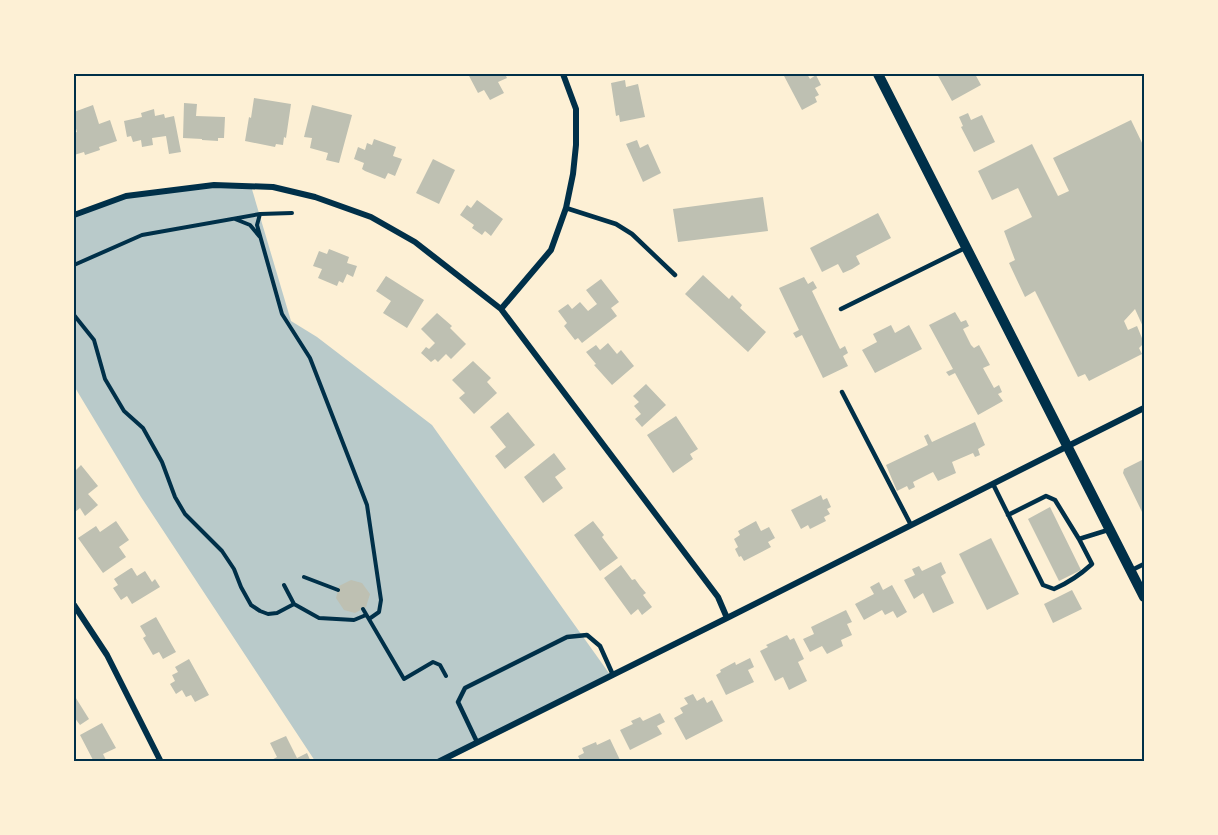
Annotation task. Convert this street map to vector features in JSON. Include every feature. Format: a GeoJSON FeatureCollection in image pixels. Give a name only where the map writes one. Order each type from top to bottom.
{"type":"FeatureCollection","features":[{"type":"Feature","properties":{"kind":"street"},"geometry":{"type":"LineString","coordinates":[[501,309],[551,249],[566,208],[576,145],[576,109],[563,74]]}},
{"type":"Feature","properties":{"kind":"street"},"geometry":{"type":"LineString","coordinates":[[878,74],[1144,597]]}},
{"type":"Feature","properties":{"kind":"street"},"geometry":{"type":"LineString","coordinates":[[74,215],[126,196],[214,185],[273,186],[315,197],[371,217],[415,242],[501,309],[718,597],[727,618]]}},
{"type":"Feature","properties":{"kind":"street"},"geometry":{"type":"LineString","coordinates":[[438,762],[1144,408]]}},
{"type":"Feature","properties":{"kind":"street"},"geometry":{"type":"LineString","coordinates":[[74,605],[107,656],[161,762]]}},
{"type":"Feature","properties":{"kind":"lane"},"geometry":{"type":"LineString","coordinates":[[566,208],[616,224],[632,234],[675,275]]}},
{"type":"Feature","properties":{"kind":"lane"},"geometry":{"type":"LineString","coordinates":[[841,309],[967,247]]}},
{"type":"Feature","properties":{"kind":"lane"},"geometry":{"type":"LineString","coordinates":[[842,392],[911,525]]}},
{"type":"Feature","properties":{"kind":"lane"},"geometry":{"type":"LineString","coordinates":[[993,484],[1043,585],[1054,589],[1066,584],[1092,564],[1055,500],[1046,496],[1008,514]]}},
{"type":"Feature","properties":{"kind":"lane"},"geometry":{"type":"LineString","coordinates":[[1079,539],[1111,529]]}},
{"type":"Feature","properties":{"kind":"lane"},"geometry":{"type":"LineString","coordinates":[[1132,570],[1144,564]]}},
{"type":"Feature","properties":{"kind":"lane"},"geometry":{"type":"LineString","coordinates":[[477,742],[458,702],[465,688],[567,637],[587,635],[600,646],[613,675]]}},
{"type":"Feature","properties":{"kind":"path"},"geometry":{"type":"LineString","coordinates":[[74,265],[142,236],[260,214],[292,213]]}},
{"type":"Feature","properties":{"kind":"path"},"geometry":{"type":"LineString","coordinates":[[260,214],[257,225],[282,314],[310,358],[367,505],[381,600],[379,612],[354,620],[319,618],[294,604],[284,585]]}},
{"type":"Feature","properties":{"kind":"path"},"geometry":{"type":"LineString","coordinates":[[234,219],[249,225],[261,238]]}},
{"type":"Feature","properties":{"kind":"path"},"geometry":{"type":"LineString","coordinates":[[74,315],[94,340],[105,379],[124,411],[143,428],[153,445],[175,497],[185,514],[222,551],[234,569],[251,605],[268,614],[277,613],[294,604]]}},
{"type":"Feature","properties":{"kind":"path"},"geometry":{"type":"LineString","coordinates":[[304,577],[338,590]]}},
{"type":"Feature","properties":{"kind":"path"},"geometry":{"type":"LineString","coordinates":[[363,609],[404,679],[433,662],[440,665],[446,676]]}},
{"type":"Feature","properties":{"kind":"shaded area"},"geometry":{"type":"Polygon","coordinates":[[[214,185],[251,186],[291,321],[317,337],[432,425],[611,676],[438,761],[315,761],[141,497],[74,386],[74,215],[126,196],[214,185]]]}},
{"type":"Feature","properties":{"kind":"building"},"geometry":{"type":"Polygon","coordinates":[[[468,74],[505,74],[507,78],[498,82],[504,93],[490,100],[484,90],[478,93],[468,74]]]}},
{"type":"Feature","properties":{"kind":"building"},"geometry":{"type":"Polygon","coordinates":[[[783,74],[807,74],[810,79],[816,75],[821,85],[815,88],[819,95],[815,97],[817,102],[802,110],[783,74]]]}},
{"type":"Feature","properties":{"kind":"building"},"geometry":{"type":"Polygon","coordinates":[[[937,74],[975,74],[981,85],[952,101],[937,74]]]}},
{"type":"Feature","properties":{"kind":"building"},"geometry":{"type":"Polygon","coordinates":[[[625,80],[626,87],[638,84],[645,117],[620,122],[619,115],[616,116],[611,83],[625,80]]]}},
{"type":"Feature","properties":{"kind":"building"},"geometry":{"type":"Polygon","coordinates":[[[254,98],[291,104],[283,145],[276,144],[275,147],[245,141],[254,98]]]}},
{"type":"Feature","properties":{"kind":"building"},"geometry":{"type":"Polygon","coordinates":[[[184,103],[197,104],[196,116],[225,117],[224,138],[218,138],[218,141],[183,138],[184,103]]]}},
{"type":"Feature","properties":{"kind":"building"},"geometry":{"type":"Polygon","coordinates":[[[93,105],[99,124],[110,120],[117,141],[85,155],[84,152],[74,155],[74,133],[77,132],[74,112],[93,105]]]}},
{"type":"Feature","properties":{"kind":"building"},"geometry":{"type":"Polygon","coordinates":[[[312,105],[352,115],[339,163],[326,160],[328,153],[310,148],[312,138],[304,137],[312,105]]]}},
{"type":"Feature","properties":{"kind":"building"},"geometry":{"type":"Polygon","coordinates":[[[154,109],[155,116],[164,114],[165,118],[174,116],[181,152],[169,154],[166,136],[152,138],[153,145],[142,147],[141,140],[133,142],[131,136],[127,137],[124,121],[142,117],[141,113],[154,109]]]}},
{"type":"Feature","properties":{"kind":"building"},"geometry":{"type":"Polygon","coordinates":[[[968,113],[971,120],[982,115],[995,142],[974,152],[961,127],[963,126],[959,117],[968,113]]]}},
{"type":"Feature","properties":{"kind":"building"},"geometry":{"type":"Polygon","coordinates":[[[1131,120],[1144,147],[1144,329],[1135,309],[1124,321],[1128,330],[1137,326],[1144,343],[1139,348],[1142,354],[1089,381],[1085,374],[1078,377],[1035,291],[1025,297],[1009,263],[1015,260],[1004,231],[1032,217],[1018,188],[992,200],[978,171],[1032,144],[1058,196],[1069,191],[1053,158],[1131,120]]]}},
{"type":"Feature","properties":{"kind":"building"},"geometry":{"type":"Polygon","coordinates":[[[374,139],[396,147],[393,156],[402,159],[395,176],[388,173],[385,179],[365,171],[362,169],[364,163],[354,159],[358,147],[365,150],[367,143],[372,145],[374,139]]]}},
{"type":"Feature","properties":{"kind":"building"},"geometry":{"type":"Polygon","coordinates":[[[637,140],[640,148],[648,144],[661,173],[643,182],[626,144],[637,140]]]}},
{"type":"Feature","properties":{"kind":"building"},"geometry":{"type":"Polygon","coordinates":[[[433,159],[455,170],[439,204],[416,193],[433,159]]]}},
{"type":"Feature","properties":{"kind":"building"},"geometry":{"type":"Polygon","coordinates":[[[763,197],[768,231],[678,242],[673,209],[763,197]]]}},
{"type":"Feature","properties":{"kind":"building"},"geometry":{"type":"Polygon","coordinates":[[[477,200],[503,219],[491,236],[485,231],[482,235],[472,228],[474,225],[460,215],[467,205],[471,208],[477,200]]]}},
{"type":"Feature","properties":{"kind":"building"},"geometry":{"type":"Polygon","coordinates":[[[878,213],[891,238],[856,256],[860,264],[852,269],[843,273],[838,264],[822,272],[810,248],[878,213]]]}},
{"type":"Feature","properties":{"kind":"building"},"geometry":{"type":"Polygon","coordinates":[[[329,249],[349,257],[347,263],[357,266],[353,277],[347,274],[343,283],[339,281],[337,286],[318,278],[322,269],[313,266],[319,251],[327,254],[329,249]]]}},
{"type":"Feature","properties":{"kind":"building"},"geometry":{"type":"Polygon","coordinates":[[[703,275],[729,299],[732,295],[742,305],[740,308],[766,332],[748,352],[685,294],[703,275]]]}},
{"type":"Feature","properties":{"kind":"building"},"geometry":{"type":"Polygon","coordinates":[[[386,276],[424,300],[407,328],[383,313],[391,301],[376,291],[386,276]]]}},
{"type":"Feature","properties":{"kind":"building"},"geometry":{"type":"Polygon","coordinates":[[[804,277],[808,284],[813,281],[817,288],[812,291],[837,343],[840,349],[845,346],[848,353],[843,356],[848,366],[823,378],[802,335],[796,338],[793,333],[799,330],[779,288],[804,277]]]}},
{"type":"Feature","properties":{"kind":"building"},"geometry":{"type":"Polygon","coordinates":[[[601,279],[619,302],[611,308],[617,316],[582,343],[578,338],[575,340],[564,326],[567,323],[558,311],[568,304],[572,309],[580,302],[588,311],[597,304],[586,290],[601,279]]]}},
{"type":"Feature","properties":{"kind":"building"},"geometry":{"type":"Polygon","coordinates":[[[955,312],[961,322],[966,320],[969,326],[963,329],[971,345],[974,348],[979,345],[990,365],[983,368],[994,388],[999,385],[1002,392],[998,394],[1003,401],[978,415],[955,373],[949,376],[946,372],[953,369],[929,325],[955,312]]]}},
{"type":"Feature","properties":{"kind":"building"},"geometry":{"type":"Polygon","coordinates":[[[437,313],[452,326],[450,328],[466,344],[451,359],[446,354],[438,362],[435,359],[431,362],[421,353],[426,347],[429,349],[435,343],[421,329],[437,313]]]}},
{"type":"Feature","properties":{"kind":"building"},"geometry":{"type":"Polygon","coordinates":[[[891,325],[895,333],[909,325],[922,349],[875,373],[862,350],[877,342],[873,334],[891,325]]]}},
{"type":"Feature","properties":{"kind":"building"},"geometry":{"type":"Polygon","coordinates":[[[608,343],[617,354],[621,350],[634,366],[612,385],[586,352],[596,345],[600,350],[608,343]]]}},
{"type":"Feature","properties":{"kind":"building"},"geometry":{"type":"Polygon","coordinates":[[[473,361],[491,378],[487,382],[497,393],[474,414],[459,398],[465,393],[452,380],[473,361]]]}},
{"type":"Feature","properties":{"kind":"building"},"geometry":{"type":"Polygon","coordinates":[[[646,384],[666,405],[642,427],[635,419],[641,414],[634,406],[639,402],[633,396],[646,384]]]}},
{"type":"Feature","properties":{"kind":"building"},"geometry":{"type":"Polygon","coordinates":[[[508,412],[535,445],[505,469],[495,456],[506,447],[490,427],[508,412]]]}},
{"type":"Feature","properties":{"kind":"building"},"geometry":{"type":"Polygon","coordinates":[[[676,416],[698,449],[690,454],[693,459],[673,473],[647,435],[676,416]]]}},
{"type":"Feature","properties":{"kind":"building"},"geometry":{"type":"Polygon","coordinates":[[[975,422],[985,445],[978,449],[980,455],[975,457],[973,453],[952,462],[956,473],[938,481],[933,472],[913,482],[915,487],[909,490],[907,486],[897,491],[886,465],[928,445],[924,436],[928,434],[932,442],[975,422]]]}},
{"type":"Feature","properties":{"kind":"building"},"geometry":{"type":"Polygon","coordinates":[[[554,453],[566,469],[555,477],[563,488],[543,503],[524,477],[554,453]]]}},
{"type":"Feature","properties":{"kind":"building"},"geometry":{"type":"Polygon","coordinates":[[[1144,459],[1144,516],[1123,473],[1124,469],[1144,459]]]}},
{"type":"Feature","properties":{"kind":"building"},"geometry":{"type":"Polygon","coordinates":[[[81,465],[98,486],[88,494],[98,505],[85,516],[80,508],[75,512],[74,510],[74,472],[81,465]]]}},
{"type":"Feature","properties":{"kind":"building"},"geometry":{"type":"Polygon","coordinates":[[[821,495],[823,500],[827,498],[831,507],[827,509],[830,514],[824,517],[826,521],[810,529],[808,525],[801,529],[791,510],[821,495]]]}},
{"type":"Feature","properties":{"kind":"building"},"geometry":{"type":"Polygon","coordinates":[[[1050,507],[1081,570],[1059,581],[1028,519],[1050,507]]]}},
{"type":"Feature","properties":{"kind":"building"},"geometry":{"type":"Polygon","coordinates":[[[116,521],[129,540],[119,547],[126,557],[103,573],[78,538],[96,526],[100,532],[116,521]]]}},
{"type":"Feature","properties":{"kind":"building"},"geometry":{"type":"Polygon","coordinates":[[[593,521],[618,558],[600,571],[574,535],[593,521]]]}},
{"type":"Feature","properties":{"kind":"building"},"geometry":{"type":"Polygon","coordinates":[[[756,521],[761,531],[769,527],[775,538],[768,542],[771,547],[744,561],[735,549],[738,547],[734,539],[740,535],[738,531],[756,521]]]}},
{"type":"Feature","properties":{"kind":"building"},"geometry":{"type":"Polygon","coordinates":[[[991,538],[1019,594],[987,610],[959,554],[991,538]]]}},
{"type":"Feature","properties":{"kind":"building"},"geometry":{"type":"Polygon","coordinates":[[[941,562],[946,573],[941,576],[954,603],[933,613],[923,593],[914,599],[904,580],[915,575],[912,569],[919,566],[922,571],[941,562]]]}},
{"type":"Feature","properties":{"kind":"building"},"geometry":{"type":"Polygon","coordinates":[[[621,565],[646,593],[643,595],[652,607],[642,615],[638,609],[631,615],[604,578],[621,565]]]}},
{"type":"Feature","properties":{"kind":"building"},"geometry":{"type":"Polygon","coordinates":[[[131,568],[137,576],[145,571],[152,582],[155,579],[160,587],[132,604],[127,596],[121,600],[113,588],[118,585],[114,579],[131,568]]]}},
{"type":"Feature","properties":{"kind":"building"},"geometry":{"type":"Polygon","coordinates":[[[351,580],[362,583],[370,594],[366,607],[355,613],[344,610],[336,598],[339,586],[351,580]]]}},
{"type":"Feature","properties":{"kind":"building"},"geometry":{"type":"Polygon","coordinates":[[[879,582],[883,590],[892,585],[907,612],[897,618],[893,611],[885,615],[882,610],[864,620],[855,604],[874,594],[870,587],[879,582]]]}},
{"type":"Feature","properties":{"kind":"building"},"geometry":{"type":"Polygon","coordinates":[[[1072,590],[1082,609],[1053,623],[1044,604],[1072,590]]]}},
{"type":"Feature","properties":{"kind":"building"},"geometry":{"type":"Polygon","coordinates":[[[846,610],[852,622],[847,624],[852,635],[841,640],[843,646],[827,654],[822,646],[810,652],[803,639],[814,634],[811,627],[846,610]]]}},
{"type":"Feature","properties":{"kind":"building"},"geometry":{"type":"Polygon","coordinates":[[[156,617],[176,652],[163,659],[159,652],[153,655],[143,638],[146,636],[140,626],[156,617]]]}},
{"type":"Feature","properties":{"kind":"building"},"geometry":{"type":"Polygon","coordinates":[[[787,635],[790,640],[794,638],[804,659],[798,662],[807,681],[789,690],[783,677],[775,681],[760,651],[768,647],[766,645],[787,635]]]}},
{"type":"Feature","properties":{"kind":"building"},"geometry":{"type":"Polygon","coordinates":[[[750,658],[754,667],[748,670],[754,682],[726,695],[716,675],[721,672],[720,670],[735,662],[736,665],[750,658]]]}},
{"type":"Feature","properties":{"kind":"building"},"geometry":{"type":"Polygon","coordinates":[[[189,659],[209,695],[195,702],[191,695],[186,697],[182,690],[176,694],[170,684],[175,681],[172,675],[178,672],[175,667],[189,659]]]}},
{"type":"Feature","properties":{"kind":"building"},"geometry":{"type":"Polygon","coordinates":[[[693,694],[697,701],[704,697],[707,703],[712,700],[723,721],[686,740],[674,718],[683,713],[680,708],[688,704],[684,698],[693,694]]]}},
{"type":"Feature","properties":{"kind":"building"},"geometry":{"type":"Polygon","coordinates":[[[74,695],[89,719],[80,725],[74,717],[74,695]]]}},
{"type":"Feature","properties":{"kind":"building"},"geometry":{"type":"Polygon","coordinates":[[[660,713],[665,722],[657,726],[662,734],[630,750],[620,730],[633,724],[631,721],[640,717],[643,721],[660,713]]]}},
{"type":"Feature","properties":{"kind":"building"},"geometry":{"type":"Polygon","coordinates":[[[102,723],[116,748],[103,754],[107,762],[90,762],[93,760],[80,735],[102,723]]]}},
{"type":"Feature","properties":{"kind":"building"},"geometry":{"type":"Polygon","coordinates":[[[286,736],[297,758],[307,753],[311,762],[268,762],[277,757],[270,743],[286,736]]]}},
{"type":"Feature","properties":{"kind":"building"},"geometry":{"type":"Polygon","coordinates":[[[610,739],[620,760],[581,762],[578,756],[584,753],[582,748],[610,739]]]}}]}
